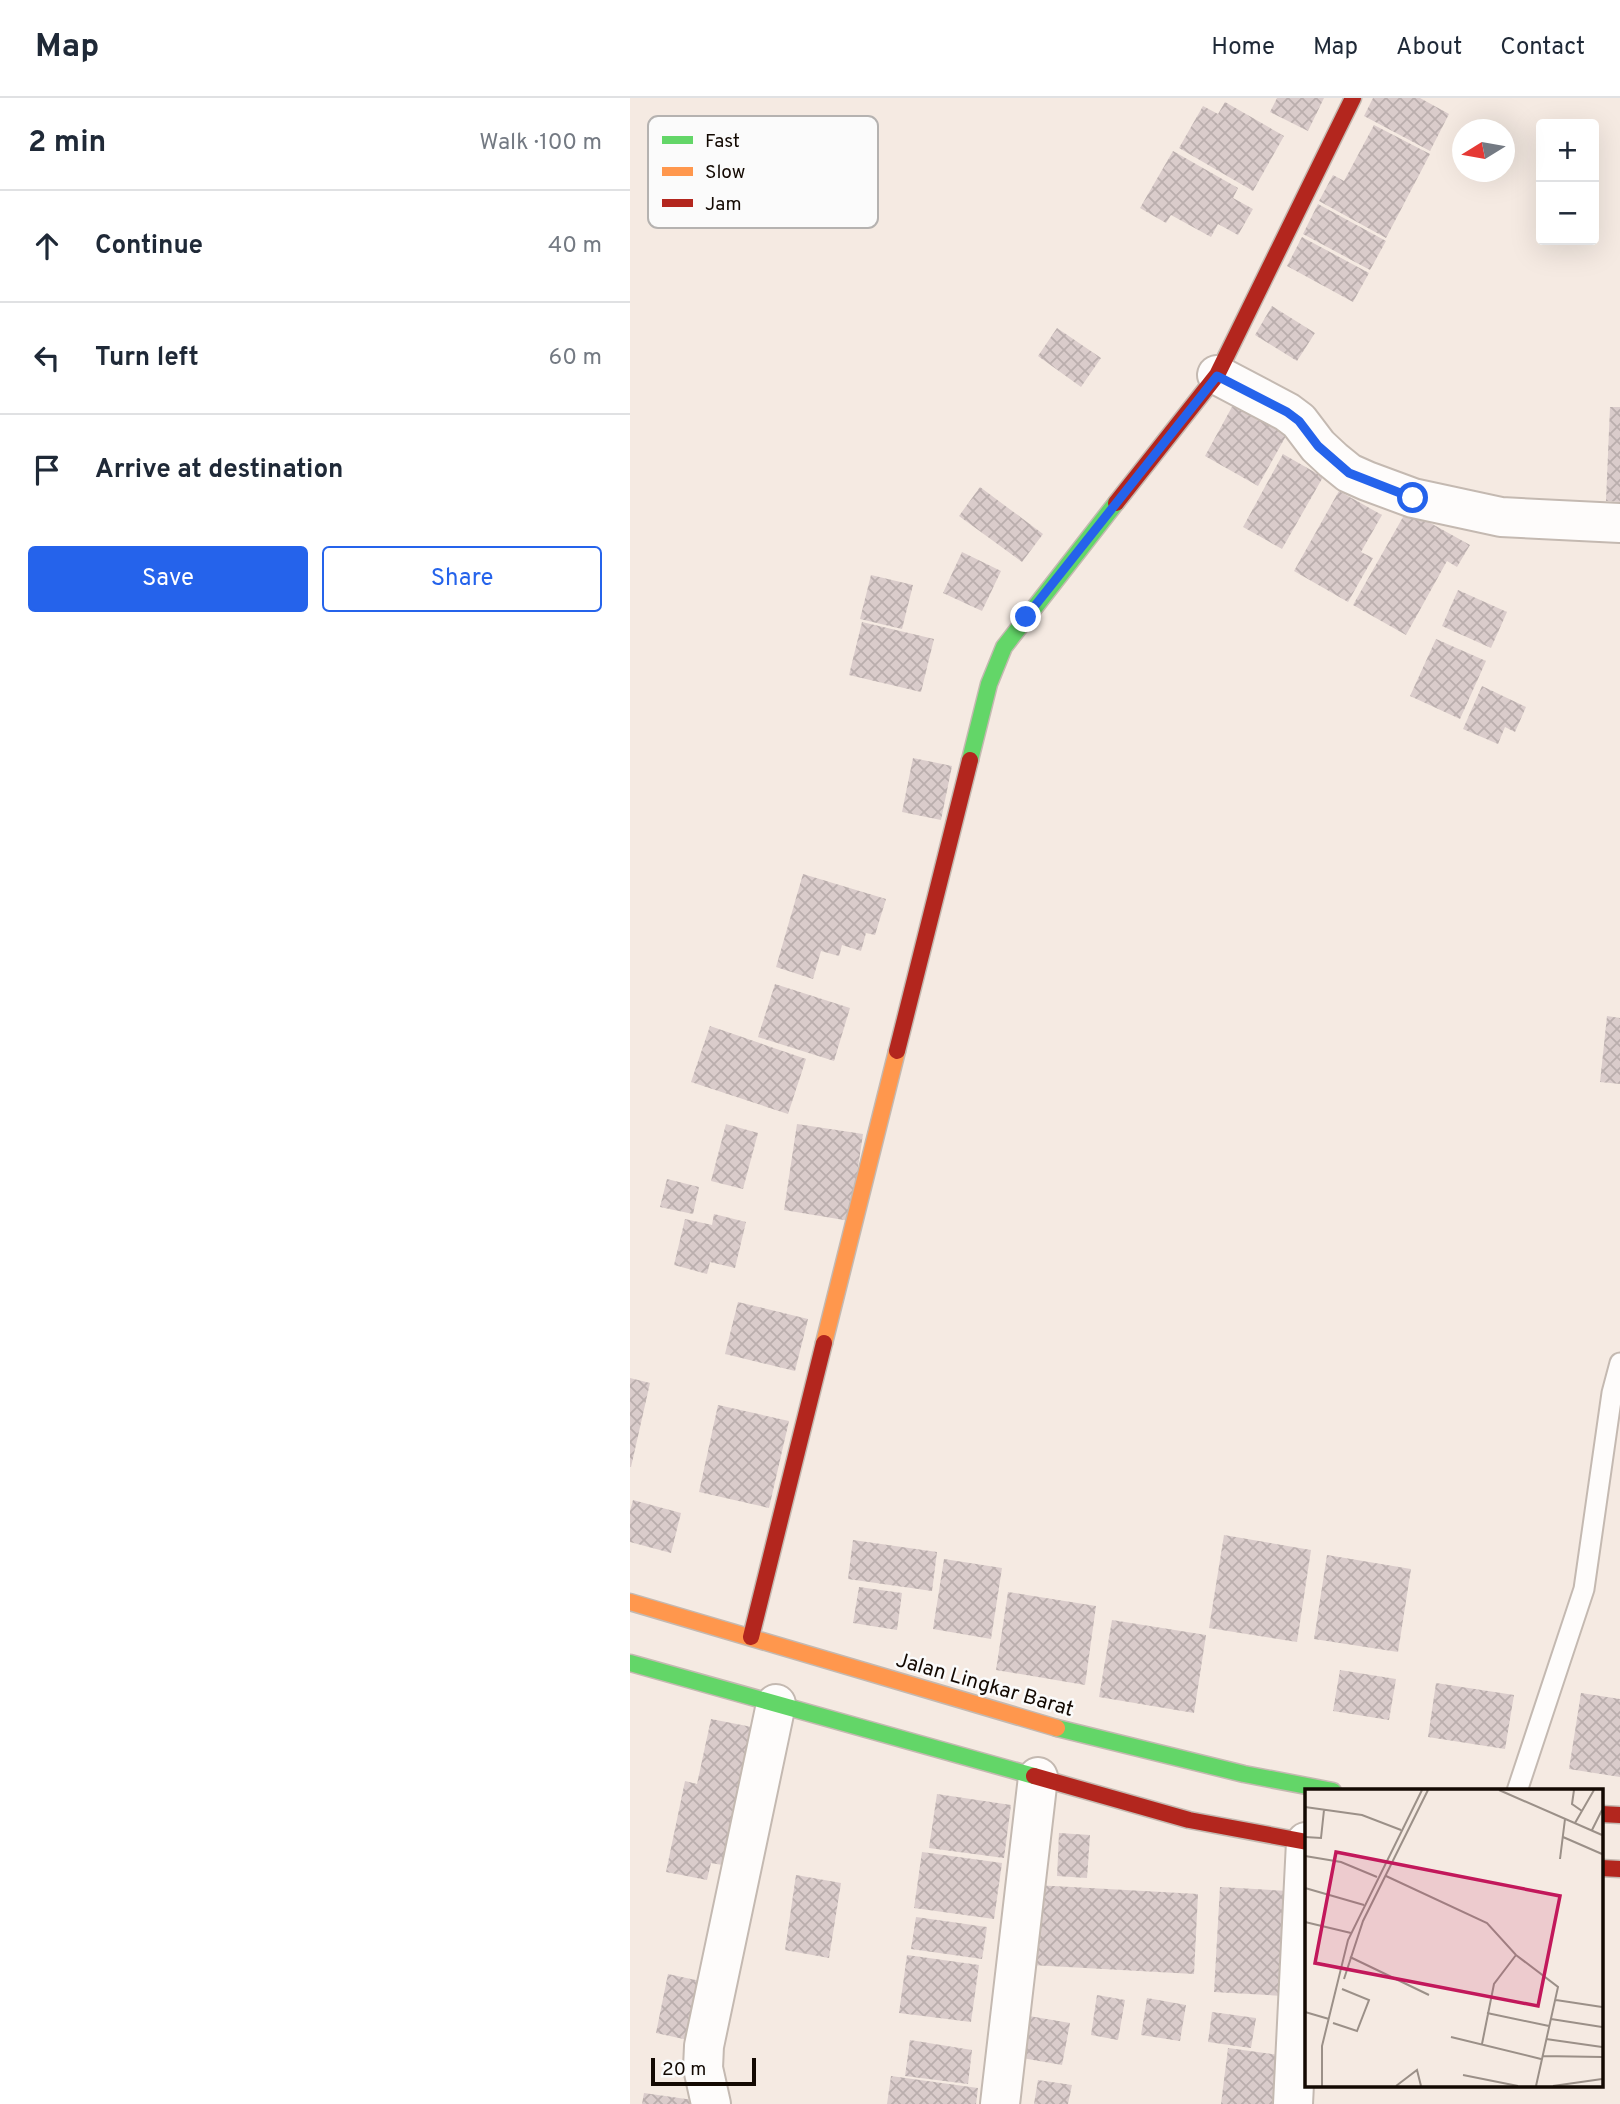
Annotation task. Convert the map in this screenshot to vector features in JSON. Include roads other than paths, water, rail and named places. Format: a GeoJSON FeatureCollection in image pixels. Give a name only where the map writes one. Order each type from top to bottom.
{"type":"FeatureCollection","features":[{"type":"Feature","properties":{"kind":"main road"},"geometry":{"type":"LineString","coordinates":[[751,1637],[989,684],[1004,647],[1026,617],[1217,376],[1353,98]]}},
{"type":"Feature","properties":{"kind":"main road","name":"Jalan Lingkar Barat"},"geometry":{"type":"LineString","coordinates":[[630,1602],[1042,1724],[1240,1772],[1323,1789]]}},
{"type":"Feature","properties":{"kind":"main road"},"geometry":{"type":"LineString","coordinates":[[630,1663],[1189,1820],[1305,1842]]}},
{"type":"Feature","properties":{"kind":"main road"},"geometry":{"type":"LineString","coordinates":[[1602,1814],[1620,1815]]}},
{"type":"Feature","properties":{"kind":"main road"},"geometry":{"type":"LineString","coordinates":[[1602,1868],[1620,1869]]}},
{"type":"Feature","properties":{"kind":"street"},"geometry":{"type":"LineString","coordinates":[[1217,376],[1287,412],[1299,421],[1318,446],[1349,473],[1413,498],[1501,517],[1620,523]]}},
{"type":"Feature","properties":{"kind":"street"},"geometry":{"type":"LineString","coordinates":[[711,2104],[703,2068],[704,2046],[776,1704]]}},
{"type":"Feature","properties":{"kind":"street"},"geometry":{"type":"LineString","coordinates":[[1000,2104],[1038,1777]]}},
{"type":"Feature","properties":{"kind":"street"},"geometry":{"type":"LineString","coordinates":[[1293,2104],[1305,1862]]}},
{"type":"Feature","properties":{"kind":"lane"},"geometry":{"type":"LineString","coordinates":[[1518,1789],[1584,1589],[1612,1393],[1620,1363]]}}]}
